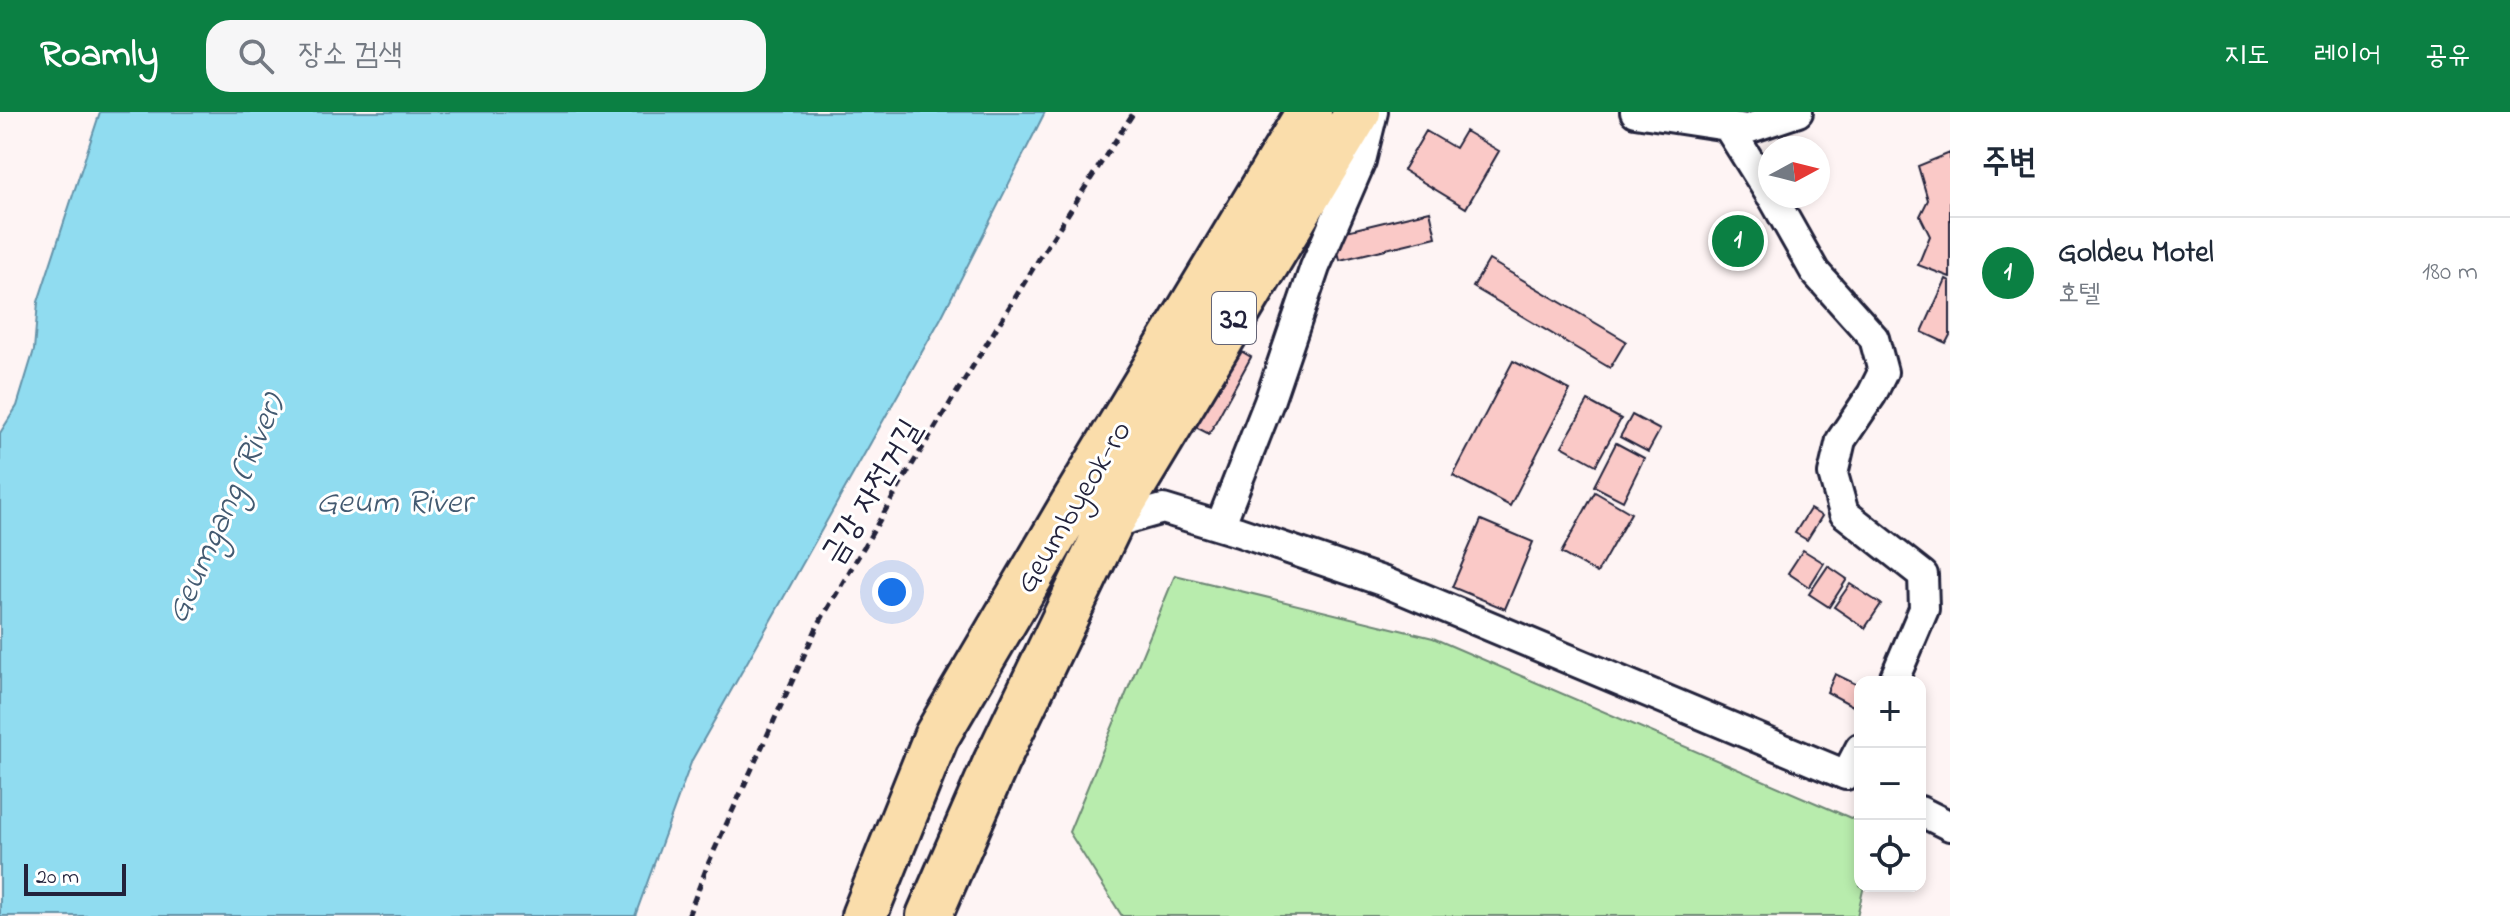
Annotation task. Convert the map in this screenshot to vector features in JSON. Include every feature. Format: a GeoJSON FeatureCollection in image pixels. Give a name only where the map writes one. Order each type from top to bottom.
{"type":"FeatureCollection","features":[{"type":"Feature","properties":{"kind":"highway","name":"Geumbyeok-ro"},"geometry":{"type":"LineString","coordinates":[[864,916],[936,737],[1309,112]]}},
{"type":"Feature","properties":{"kind":"highway","name":"Geumbyeok-ro"},"geometry":{"type":"LineString","coordinates":[[929,916],[996,762],[1110,524],[1358,112]]}},
{"type":"Feature","properties":{"kind":"street"},"geometry":{"type":"LineString","coordinates":[[1220,526],[1269,402],[1315,267],[1361,161],[1373,112]]}},
{"type":"Feature","properties":{"kind":"street"},"geometry":{"type":"LineString","coordinates":[[1635,112],[1747,129],[1798,112]]}},
{"type":"Feature","properties":{"kind":"street"},"geometry":{"type":"LineString","coordinates":[[1728,127],[1758,174]]}},
{"type":"Feature","properties":{"kind":"street"},"geometry":{"type":"LineString","coordinates":[[1778,208],[1815,272],[1874,338],[1883,372],[1841,440],[1833,474],[1844,513],[1923,575],[1924,609],[1896,676]]}},
{"type":"Feature","properties":{"kind":"street"},"geometry":{"type":"LineString","coordinates":[[1110,524],[1163,509],[1382,581],[1853,778]]}},
{"type":"Feature","properties":{"kind":"street"},"geometry":{"type":"LineString","coordinates":[[1926,814],[1950,826]]}},
{"type":"Feature","properties":{"kind":"path","name":"금강 자전거길"},"geometry":{"type":"LineString","coordinates":[[688,916],[708,864],[818,625],[912,465],[1134,112]]}},
{"type":"Feature","properties":{"kind":"green space"},"geometry":{"type":"Polygon","coordinates":[[[1175,575],[1433,638],[1854,819],[1854,892],[1863,892],[1857,916],[1122,916],[1069,832],[1175,575]]]}},
{"type":"Feature","properties":{"kind":"water","name":"Geum River"},"geometry":{"type":"Polygon","coordinates":[[[100,112],[1045,112],[941,318],[692,760],[635,916],[0,916],[0,433],[17,406],[34,350],[38,302],[100,112]]]}},
{"type":"Feature","properties":{"kind":"building"},"geometry":{"type":"Polygon","coordinates":[[[1426,131],[1455,148],[1465,131],[1499,151],[1466,208],[1403,170],[1426,131]]]}},
{"type":"Feature","properties":{"kind":"building"},"geometry":{"type":"Polygon","coordinates":[[[1950,153],[1950,277],[1918,265],[1930,236],[1920,216],[1928,200],[1918,166],[1950,153]]]}},
{"type":"Feature","properties":{"kind":"building"},"geometry":{"type":"Polygon","coordinates":[[[1430,211],[1436,237],[1340,260],[1334,234],[1430,211]]]}},
{"type":"Feature","properties":{"kind":"building"},"geometry":{"type":"Polygon","coordinates":[[[1489,260],[1626,341],[1610,368],[1473,287],[1489,260]]]}},
{"type":"Feature","properties":{"kind":"building"},"geometry":{"type":"Polygon","coordinates":[[[1946,279],[1950,281],[1950,335],[1946,343],[1922,332],[1946,279]]]}},
{"type":"Feature","properties":{"kind":"building"},"geometry":{"type":"Polygon","coordinates":[[[1229,344],[1251,357],[1209,434],[1186,422],[1229,344]]]}},
{"type":"Feature","properties":{"kind":"building"},"geometry":{"type":"Polygon","coordinates":[[[1513,361],[1570,390],[1510,506],[1453,476],[1513,361]]]}},
{"type":"Feature","properties":{"kind":"building"},"geometry":{"type":"Polygon","coordinates":[[[1588,401],[1621,419],[1596,465],[1562,446],[1588,401]]]}},
{"type":"Feature","properties":{"kind":"building"},"geometry":{"type":"Polygon","coordinates":[[[1632,415],[1660,430],[1648,452],[1620,437],[1632,415]]]}},
{"type":"Feature","properties":{"kind":"building"},"geometry":{"type":"Polygon","coordinates":[[[1616,443],[1644,458],[1623,501],[1594,486],[1616,443]]]}},
{"type":"Feature","properties":{"kind":"building"},"geometry":{"type":"Polygon","coordinates":[[[1595,492],[1631,513],[1597,573],[1561,553],[1595,492]]]}},
{"type":"Feature","properties":{"kind":"building"},"geometry":{"type":"Polygon","coordinates":[[[1810,509],[1822,516],[1807,540],[1795,533],[1810,509]]]}},
{"type":"Feature","properties":{"kind":"building"},"geometry":{"type":"Polygon","coordinates":[[[1481,520],[1533,542],[1505,609],[1452,587],[1481,520]]]}},
{"type":"Feature","properties":{"kind":"building"},"geometry":{"type":"Polygon","coordinates":[[[1803,550],[1824,563],[1809,587],[1788,573],[1803,550]]]}},
{"type":"Feature","properties":{"kind":"building"},"geometry":{"type":"Polygon","coordinates":[[[1828,566],[1847,579],[1829,607],[1809,594],[1828,566]]]}},
{"type":"Feature","properties":{"kind":"building"},"geometry":{"type":"Polygon","coordinates":[[[1850,584],[1881,604],[1865,628],[1834,607],[1850,584]]]}},
{"type":"Feature","properties":{"kind":"building"},"geometry":{"type":"Polygon","coordinates":[[[1835,674],[1854,683],[1853,706],[1827,692],[1835,674]]]}},
{"type":"Feature","properties":{"kind":"place","name":"Goldeu Motel"},"geometry":{"type":"Point","coordinates":[1738,241]}},
{"type":"Feature","properties":{"kind":"water label","name":"Geumgang (River)"},"geometry":{"type":"Point","coordinates":[223,508]}}]}
